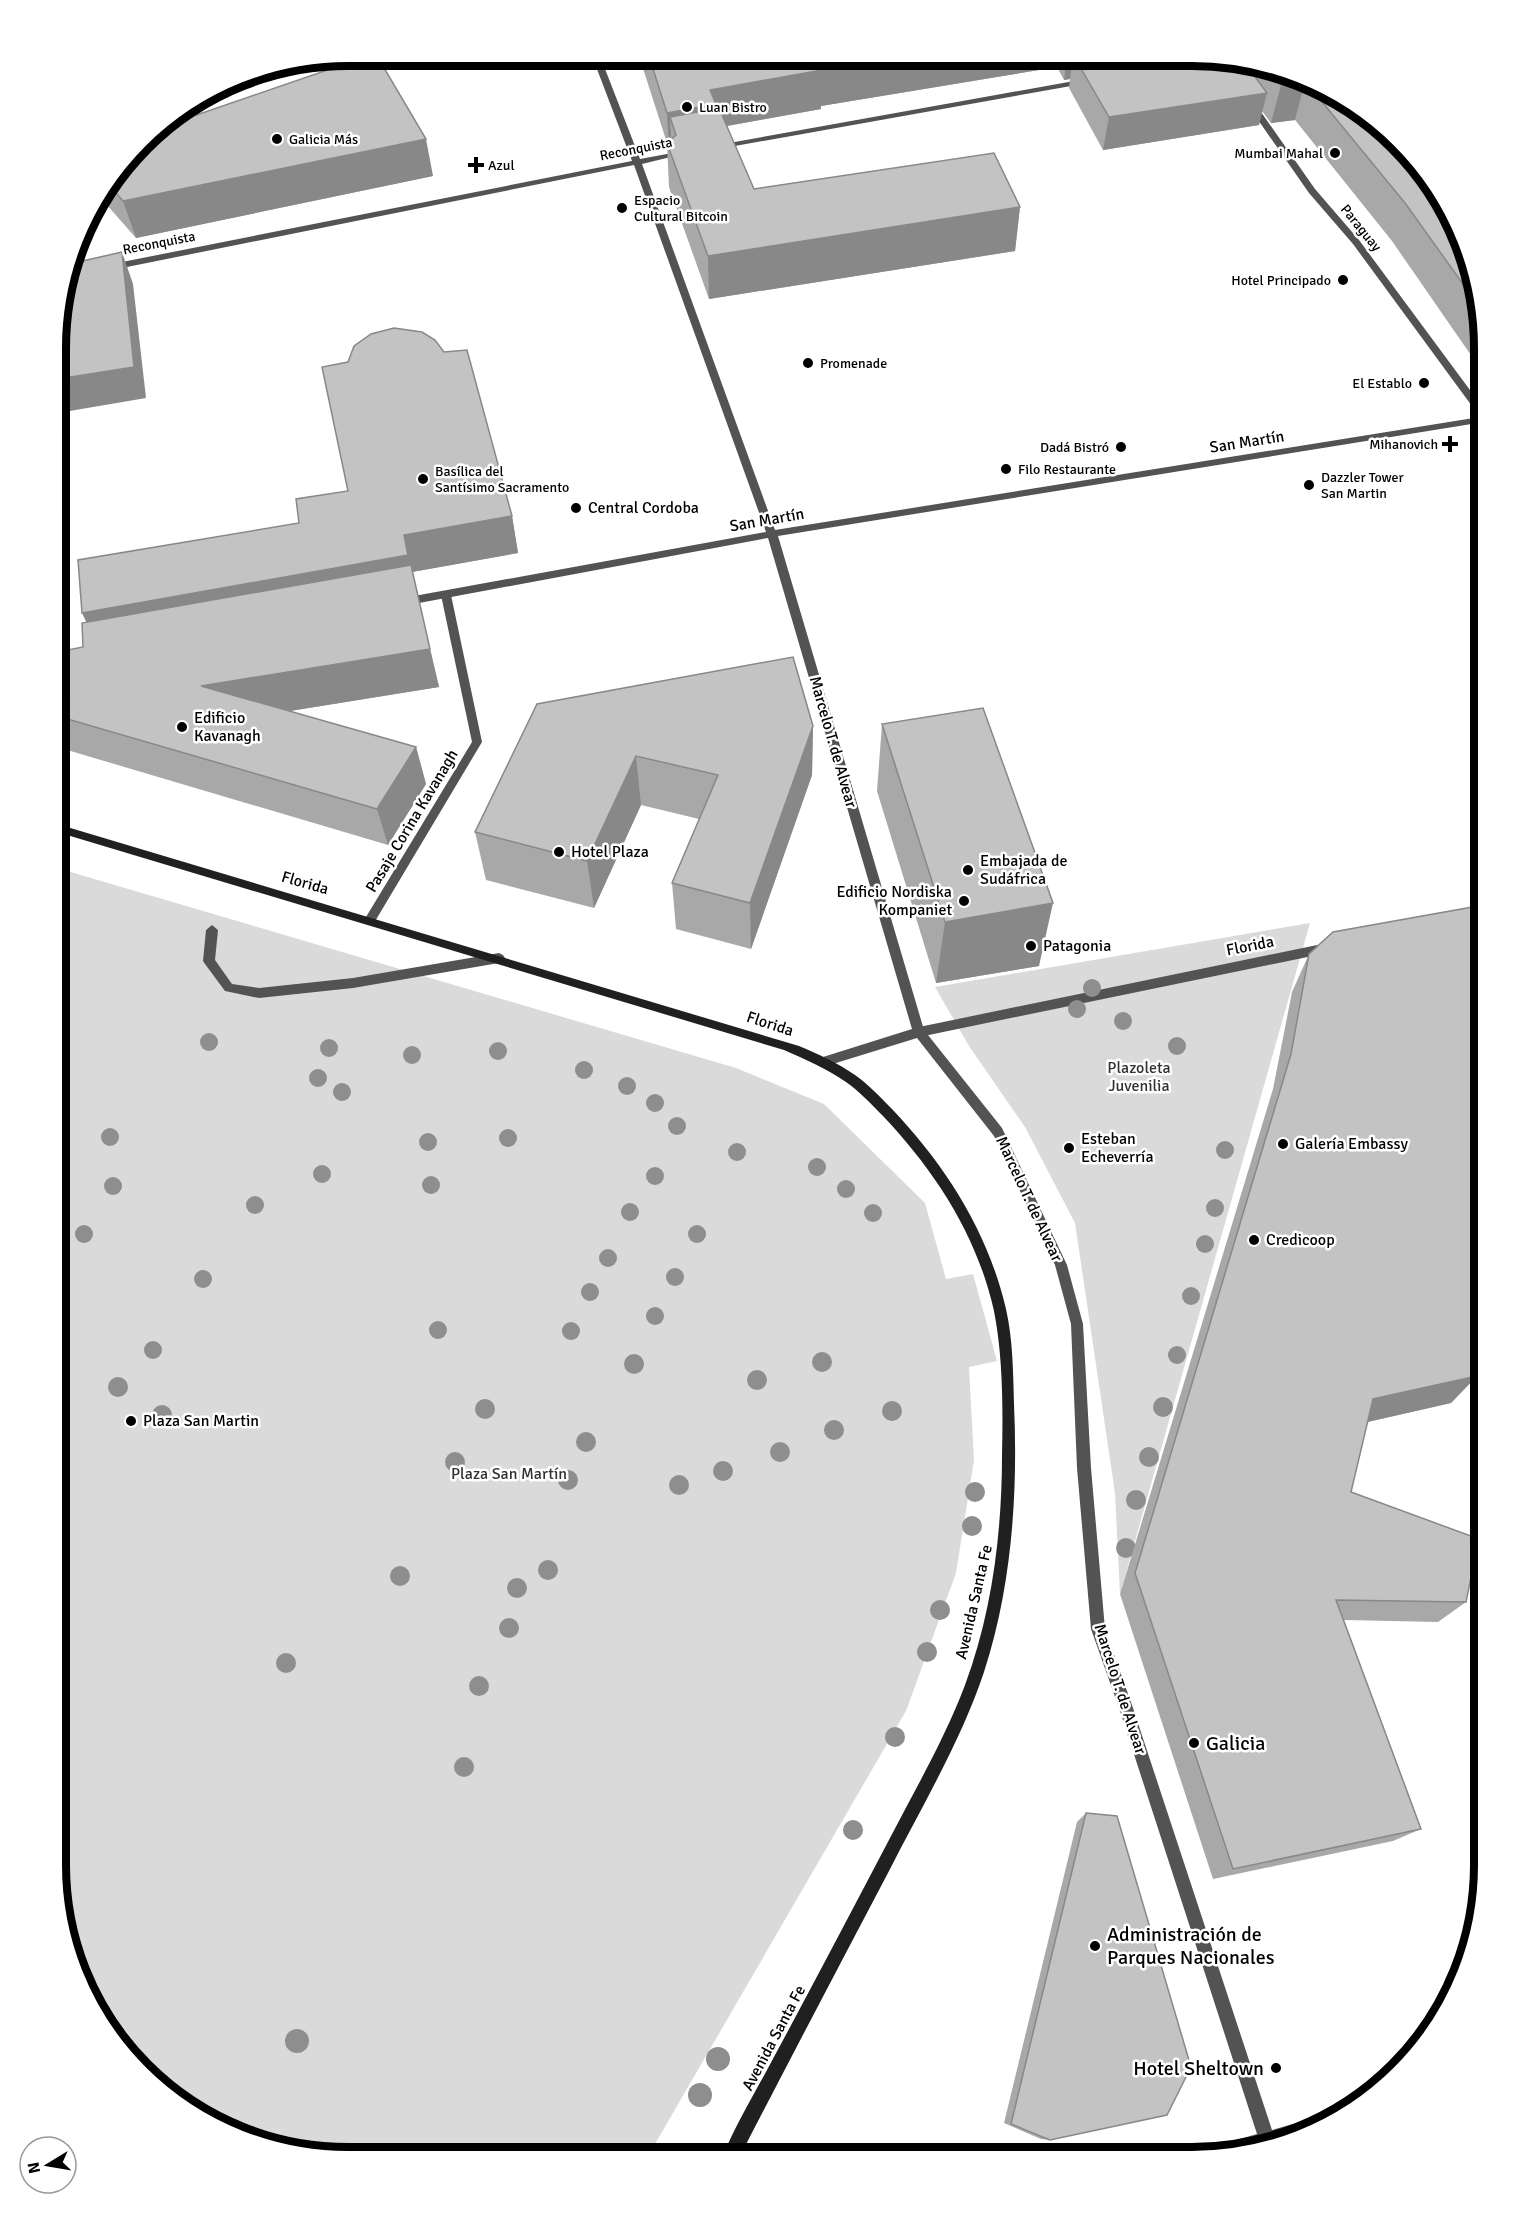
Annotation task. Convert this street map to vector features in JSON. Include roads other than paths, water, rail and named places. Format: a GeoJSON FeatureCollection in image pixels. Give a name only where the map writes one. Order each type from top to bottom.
{"type":"FeatureCollection","features":[{"type":"Feature","properties":{"kind":"main road"},"geometry":{"type":"LineString","coordinates":[[349,75],[376,66]]}},
{"type":"Feature","properties":{"kind":"main road","name":"Florida"},"geometry":{"type":"LineString","coordinates":[[66,831],[499,958],[787,1046],[824,1062]]}},
{"type":"Feature","properties":{"kind":"main road","name":"Avenida Santa Fe"},"geometry":{"type":"LineString","coordinates":[[736,2147],[843,1946],[962,1709],[981,1659],[995,1603],[1005,1543],[1010,1488],[1005,1341],[984,1258],[951,1190],[918,1144],[850,1078],[824,1062]]}},
{"type":"Feature","properties":{"kind":"street","name":"Marcelo T. de Alvear"},"geometry":{"type":"LineString","coordinates":[[600,66],[772,534],[919,1032],[998,1132],[1061,1265],[1077,1324],[1084,1468],[1098,1629],[1126,1708],[1265,2137]]}},
{"type":"Feature","properties":{"kind":"street"},"geometry":{"type":"LineString","coordinates":[[707,149],[1092,79]]}},
{"type":"Feature","properties":{"kind":"street","name":"Paraguay"},"geometry":{"type":"LineString","coordinates":[[1245,96],[1312,191],[1356,242],[1474,403]]}},
{"type":"Feature","properties":{"kind":"street","name":"Reconquista"},"geometry":{"type":"LineString","coordinates":[[104,268],[696,151]]}},
{"type":"Feature","properties":{"kind":"street","name":"San Martín"},"geometry":{"type":"LineString","coordinates":[[387,605],[772,534],[1474,419]]}},
{"type":"Feature","properties":{"kind":"street","name":"Pasaje Corina Kavanagh"},"geometry":{"type":"LineString","coordinates":[[370,920],[477,742],[446,595]]}},
{"type":"Feature","properties":{"kind":"street"},"geometry":{"type":"LineString","coordinates":[[212,930],[209,961],[229,988],[259,993],[353,983],[499,958]]}},
{"type":"Feature","properties":{"kind":"street","name":"Florida"},"geometry":{"type":"LineString","coordinates":[[824,1062],[919,1032],[1345,945]]}},
{"type":"Feature","properties":{"kind":"place","name":"Luan Bistro"},"geometry":{"type":"Point","coordinates":[687,107]}},
{"type":"Feature","properties":{"kind":"place","name":"Galicia Más"},"geometry":{"type":"Point","coordinates":[277,139]}},
{"type":"Feature","properties":{"kind":"place","name":"Mumbai Mahal"},"geometry":{"type":"Point","coordinates":[1335,153]}},
{"type":"Feature","properties":{"kind":"place","name":"Azul"},"geometry":{"type":"Point","coordinates":[476,165]}},
{"type":"Feature","properties":{"kind":"place","name":"Espacio Cultural Bitcoin"},"geometry":{"type":"Point","coordinates":[622,208]}},
{"type":"Feature","properties":{"kind":"place","name":"Hotel Principado"},"geometry":{"type":"Point","coordinates":[1343,280]}},
{"type":"Feature","properties":{"kind":"place","name":"Promenade"},"geometry":{"type":"Point","coordinates":[808,363]}},
{"type":"Feature","properties":{"kind":"place","name":"El Establo"},"geometry":{"type":"Point","coordinates":[1424,383]}},
{"type":"Feature","properties":{"kind":"place","name":"Mihanovich"},"geometry":{"type":"Point","coordinates":[1450,444]}},
{"type":"Feature","properties":{"kind":"place","name":"Dadá Bistró"},"geometry":{"type":"Point","coordinates":[1121,447]}},
{"type":"Feature","properties":{"kind":"place","name":"Filo Restaurante"},"geometry":{"type":"Point","coordinates":[1006,469]}},
{"type":"Feature","properties":{"kind":"place","name":"Basílica del Santísimo Sacramento"},"geometry":{"type":"Point","coordinates":[423,479]}},
{"type":"Feature","properties":{"kind":"place","name":"Dazzler Tower San Martin"},"geometry":{"type":"Point","coordinates":[1309,485]}},
{"type":"Feature","properties":{"kind":"place","name":"Central Cordoba"},"geometry":{"type":"Point","coordinates":[576,508]}},
{"type":"Feature","properties":{"kind":"place","name":"Edificio Kavanagh"},"geometry":{"type":"Point","coordinates":[182,727]}},
{"type":"Feature","properties":{"kind":"place","name":"Hotel Plaza"},"geometry":{"type":"Point","coordinates":[559,852]}},
{"type":"Feature","properties":{"kind":"place","name":"Embajada de Sudáfrica"},"geometry":{"type":"Point","coordinates":[968,870]}},
{"type":"Feature","properties":{"kind":"place","name":"Edificio Nordiska Kompaniet"},"geometry":{"type":"Point","coordinates":[964,901]}},
{"type":"Feature","properties":{"kind":"place","name":"Patagonia"},"geometry":{"type":"Point","coordinates":[1031,946]}},
{"type":"Feature","properties":{"kind":"place","name":"Galería Embassy"},"geometry":{"type":"Point","coordinates":[1283,1144]}},
{"type":"Feature","properties":{"kind":"place","name":"Esteban Echeverría"},"geometry":{"type":"Point","coordinates":[1069,1148]}},
{"type":"Feature","properties":{"kind":"place","name":"Credicoop"},"geometry":{"type":"Point","coordinates":[1254,1240]}},
{"type":"Feature","properties":{"kind":"place","name":"Plaza San Martin"},"geometry":{"type":"Point","coordinates":[131,1421]}},
{"type":"Feature","properties":{"kind":"place","name":"Galicia"},"geometry":{"type":"Point","coordinates":[1194,1743]}},
{"type":"Feature","properties":{"kind":"place","name":"Administración de Parques Nacionales"},"geometry":{"type":"Point","coordinates":[1095,1946]}},
{"type":"Feature","properties":{"kind":"place","name":"Hotel Sheltown"},"geometry":{"type":"Point","coordinates":[1276,2068]}},
{"type":"Feature","properties":{"kind":"park label","name":"Plazoleta Juvenilia"},"geometry":{"type":"Point","coordinates":[1139,1077]}},
{"type":"Feature","properties":{"kind":"park label","name":"Plaza San Martín"},"geometry":{"type":"Point","coordinates":[509,1474]}}]}
